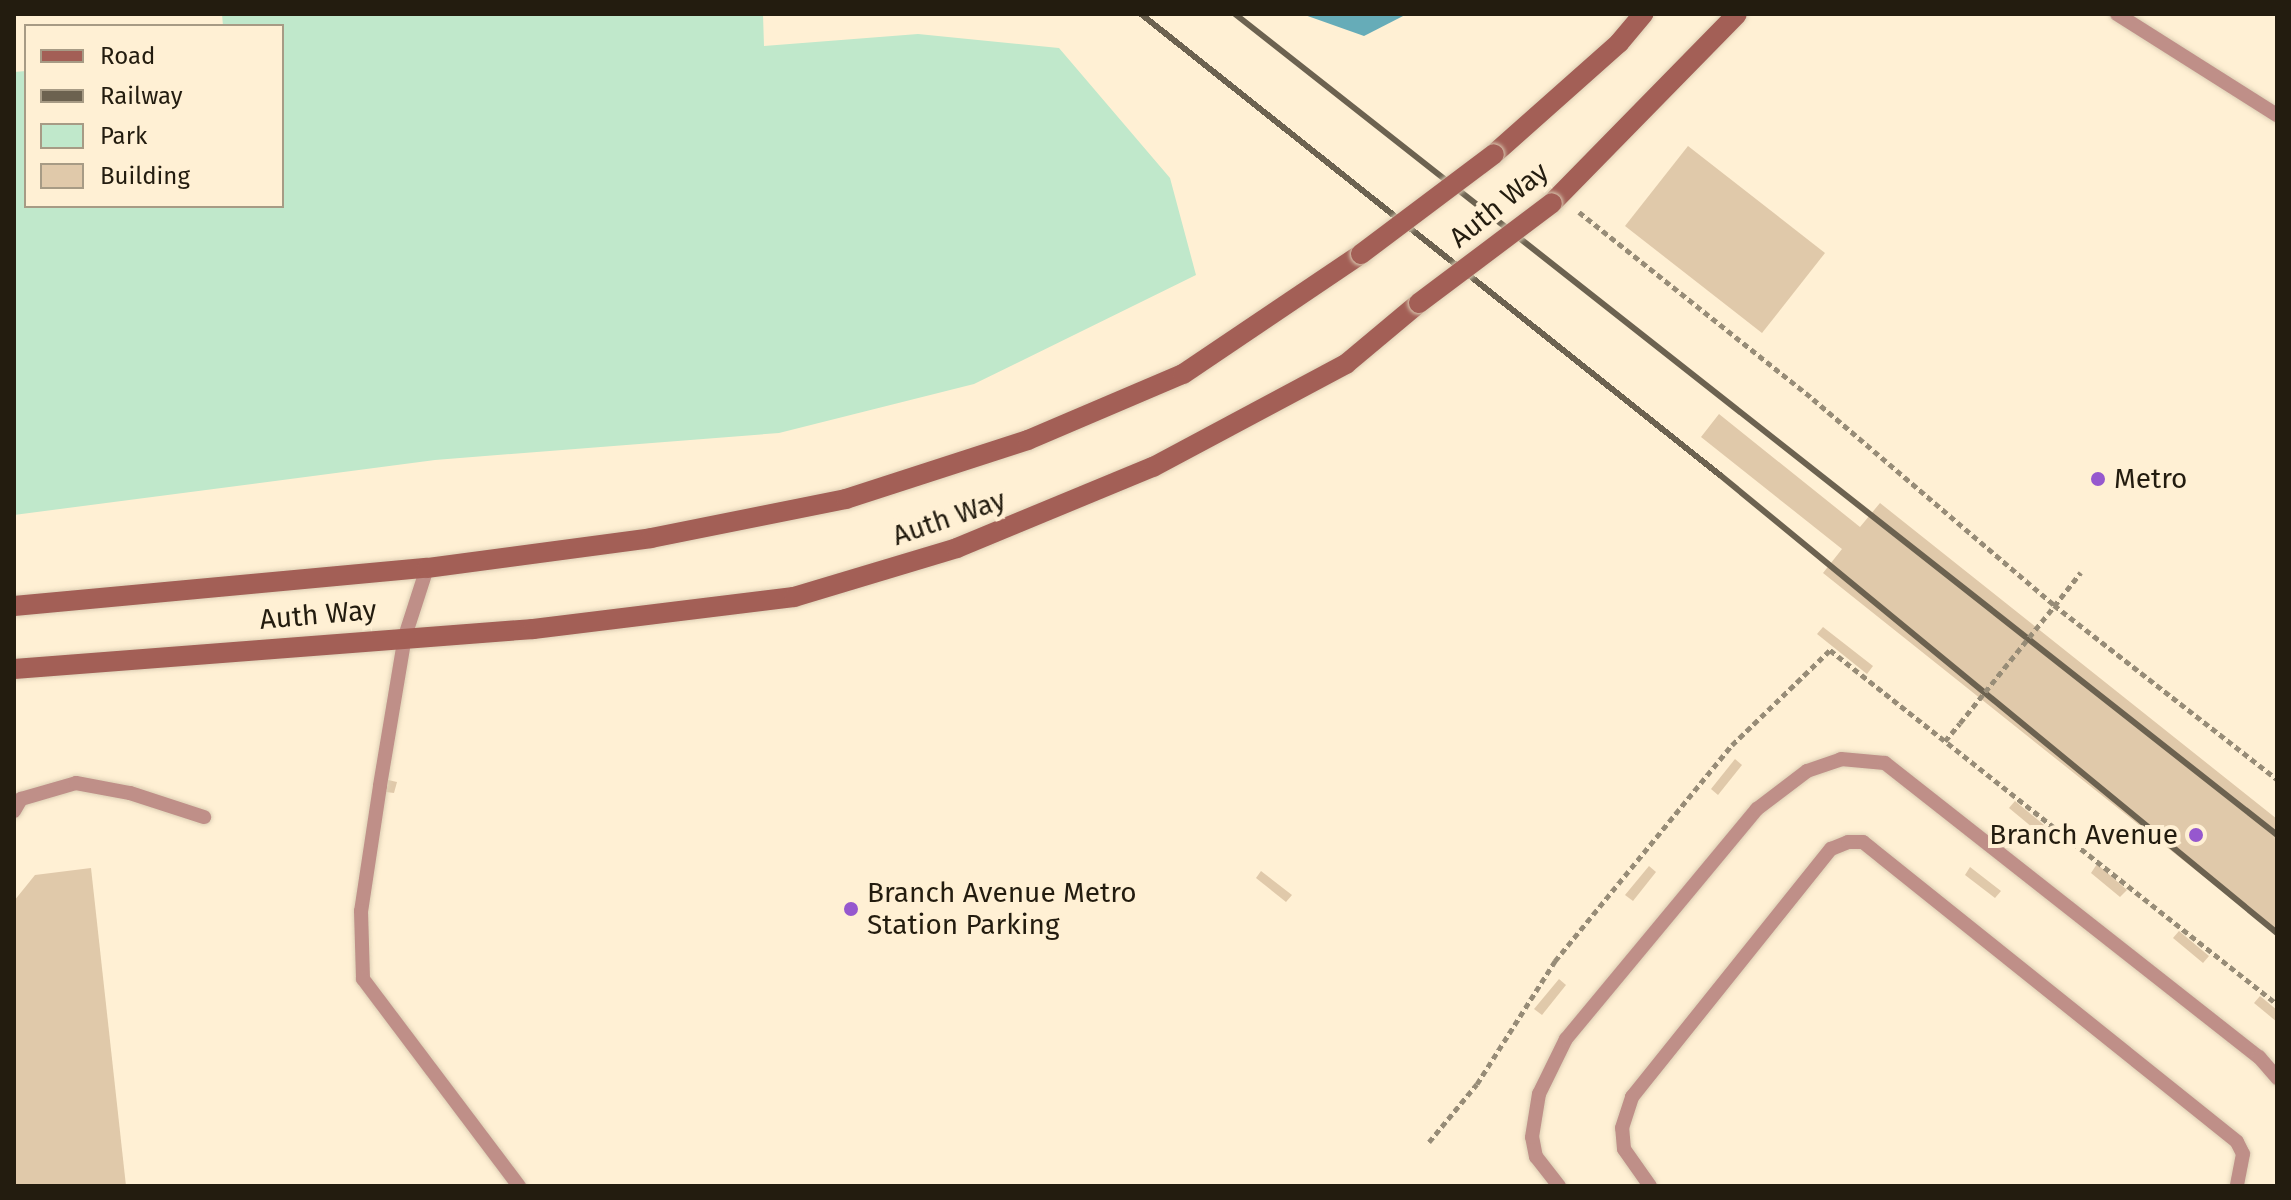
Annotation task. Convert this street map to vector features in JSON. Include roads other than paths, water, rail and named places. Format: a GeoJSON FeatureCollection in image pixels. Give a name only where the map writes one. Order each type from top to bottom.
{"type":"FeatureCollection","features":[{"type":"Feature","properties":{"kind":"street","name":"Auth Way"},"geometry":{"type":"LineString","coordinates":[[14,606],[427,568],[651,538],[846,499],[1028,440],[1183,374],[1361,254],[1494,154],[1619,43],[1643,14]]}},
{"type":"Feature","properties":{"kind":"street","name":"Auth Way"},"geometry":{"type":"LineString","coordinates":[[14,669],[405,636],[533,629],[794,597],[957,548],[1153,467],[1346,364],[1419,303],[1556,200],[1737,14]]}},
{"type":"Feature","properties":{"kind":"lane"},"geometry":{"type":"LineString","coordinates":[[2117,14],[2277,115]]}},
{"type":"Feature","properties":{"kind":"lane"},"geometry":{"type":"LineString","coordinates":[[427,568],[405,636],[361,911],[363,979],[519,1186]]}},
{"type":"Feature","properties":{"kind":"lane"},"geometry":{"type":"LineString","coordinates":[[1559,1186],[1536,1157],[1532,1127],[1548,1070],[1566,1039],[1757,809],[1807,771],[1841,759],[1885,763],[2259,1057],[2277,1078]]}},
{"type":"Feature","properties":{"kind":"lane"},"geometry":{"type":"LineString","coordinates":[[17,805],[76,783],[130,793],[204,817]]}},
{"type":"Feature","properties":{"kind":"lane"},"geometry":{"type":"LineString","coordinates":[[1650,1186],[1624,1149],[1622,1128],[1632,1097],[1831,849],[1863,842],[2237,1142],[2243,1154],[2237,1186]]}},
{"type":"Feature","properties":{"kind":"water"},"geometry":{"type":"Polygon","coordinates":[[[1302,14],[1407,14],[1364,36],[1302,14]]]}},
{"type":"Feature","properties":{"kind":"railway"},"geometry":{"type":"LineString","coordinates":[[1141,14],[1720,475],[2277,933]]}},
{"type":"Feature","properties":{"kind":"railway"},"geometry":{"type":"LineString","coordinates":[[1235,14],[2277,835]]}},
{"type":"Feature","properties":{"kind":"place","name":"Metro"},"geometry":{"type":"Point","coordinates":[2098,479]}},
{"type":"Feature","properties":{"kind":"place","name":"Branch Avenue"},"geometry":{"type":"Point","coordinates":[2196,835]}},
{"type":"Feature","properties":{"kind":"place","name":"Branch Avenue Metro Station Parking"},"geometry":{"type":"Point","coordinates":[851,909]}}]}
